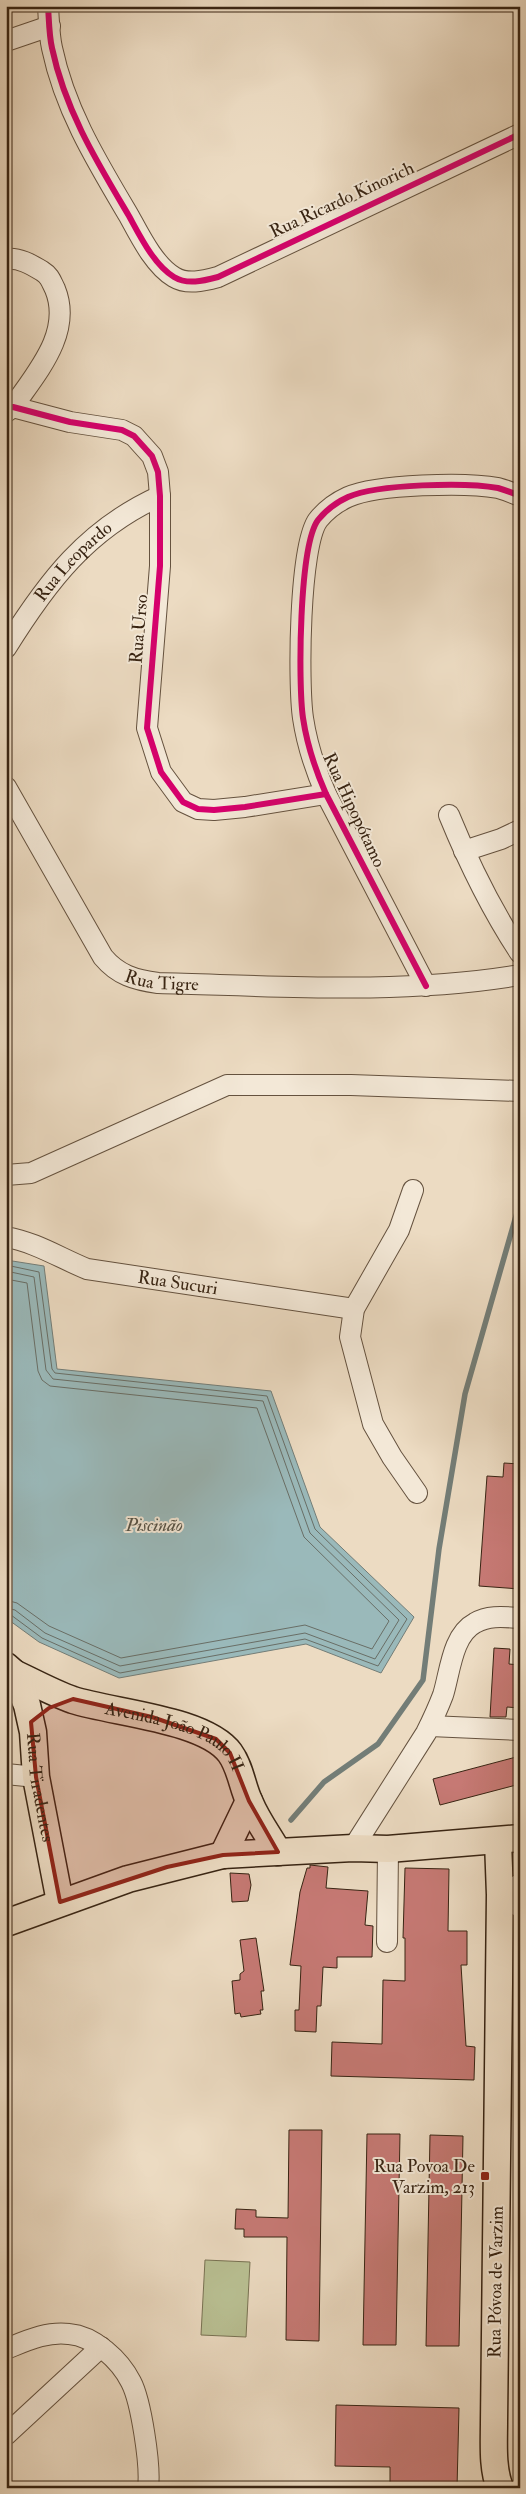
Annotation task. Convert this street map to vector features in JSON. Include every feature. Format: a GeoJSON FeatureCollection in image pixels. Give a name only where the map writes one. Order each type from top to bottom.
{"type":"FeatureCollection","features":[{"type":"Feature","properties":{"kind":"main road","name":"Avenida João Paulo II"},"geometry":{"type":"LineString","coordinates":[[10,1670],[73,1699],[105,1708],[152,1717],[216,1739],[230,1753],[245,1785],[249,1801],[278,1852]]}},
{"type":"Feature","properties":{"kind":"main road","name":"Rua Tiradentes"},"geometry":{"type":"LineString","coordinates":[[10,1670],[27,1705],[31,1722],[36,1777],[60,1902]]}},
{"type":"Feature","properties":{"kind":"main road"},"geometry":{"type":"LineString","coordinates":[[31,1722],[49,1708],[73,1699]]}},
{"type":"Feature","properties":{"kind":"main road","name":"Avenida João Paulo II"},"geometry":{"type":"LineString","coordinates":[[223,1854],[249,1801]]}},
{"type":"Feature","properties":{"kind":"main road"},"geometry":{"type":"LineString","coordinates":[[6,1923],[60,1902],[159,1870],[223,1854],[353,1848],[388,1849],[509,1839]]}},
{"type":"Feature","properties":{"kind":"main road","name":"Rua Póvoa de Varzim"},"geometry":{"type":"LineString","coordinates":[[500,2488],[494,2449],[494,2422],[513,1895],[509,1839]]}},
{"type":"Feature","properties":{"kind":"street"},"geometry":{"type":"LineString","coordinates":[[6,41],[49,16]]}},
{"type":"Feature","properties":{"kind":"street","name":"Rua Ricardo Kinorich"},"geometry":{"type":"LineString","coordinates":[[49,16],[51,46],[61,84],[78,128],[139,234],[162,268],[175,278],[190,282],[218,276],[520,134]]}},
{"type":"Feature","properties":{"kind":"street"},"geometry":{"type":"LineString","coordinates":[[6,259],[29,263],[49,275],[60,301],[60,327],[48,355],[10,409]]}},
{"type":"Feature","properties":{"kind":"street","name":"Rua Urso"},"geometry":{"type":"LineString","coordinates":[[10,409],[70,422],[122,430],[134,436],[152,456],[158,472],[160,496],[160,566],[147,728],[161,772],[183,802],[198,809],[245,807],[326,794]]}},
{"type":"Feature","properties":{"kind":"street","name":"Rua Hipopótamo"},"geometry":{"type":"LineString","coordinates":[[426,986],[326,794],[312,762],[303,717],[302,605],[308,546],[317,521],[333,505],[349,496],[380,489],[467,486],[499,488],[520,496]]}},
{"type":"Feature","properties":{"kind":"street","name":"Rua Leopardo"},"geometry":{"type":"LineString","coordinates":[[6,648],[33,606],[64,565],[118,519],[140,505],[160,496]]}},
{"type":"Feature","properties":{"kind":"street","name":"Rua Tigre"},"geometry":{"type":"LineString","coordinates":[[6,787],[103,956],[112,968],[132,978],[158,983],[300,987],[453,985],[520,975]]}},
{"type":"Feature","properties":{"kind":"street"},"geometry":{"type":"LineString","coordinates":[[449,815],[487,900],[520,953]]}},
{"type":"Feature","properties":{"kind":"street"},"geometry":{"type":"LineString","coordinates":[[464,851],[501,839],[520,830]]}},
{"type":"Feature","properties":{"kind":"street"},"geometry":{"type":"LineString","coordinates":[[6,1175],[30,1173],[227,1085],[351,1086],[520,1091]]}},
{"type":"Feature","properties":{"kind":"street"},"geometry":{"type":"LineString","coordinates":[[413,1190],[399,1230],[354,1310],[350,1337],[372,1424],[392,1457],[417,1492]]}},
{"type":"Feature","properties":{"kind":"street","name":"Rua Sucuri"},"geometry":{"type":"LineString","coordinates":[[6,1237],[38,1245],[62,1259],[87,1269],[354,1310]]}},
{"type":"Feature","properties":{"kind":"street"},"geometry":{"type":"LineString","coordinates":[[353,1848],[430,1726],[444,1692],[457,1646],[464,1632],[473,1624],[486,1618],[520,1618]]}},
{"type":"Feature","properties":{"kind":"street"},"geometry":{"type":"LineString","coordinates":[[430,1726],[520,1730]]}},
{"type":"Feature","properties":{"kind":"street"},"geometry":{"type":"LineString","coordinates":[[6,1774],[36,1777]]}},
{"type":"Feature","properties":{"kind":"street"},"geometry":{"type":"LineString","coordinates":[[387,1942],[388,1849]]}},
{"type":"Feature","properties":{"kind":"street"},"geometry":{"type":"LineString","coordinates":[[6,2349],[56,2333],[71,2334],[100,2347],[118,2364],[131,2383],[145,2447],[148,2488]]}},
{"type":"Feature","properties":{"kind":"street"},"geometry":{"type":"LineString","coordinates":[[6,2435],[100,2347]]}},
{"type":"Feature","properties":{"kind":"highlighted area"},"geometry":{"type":"Polygon","coordinates":[[[73,1699],[152,1717],[216,1739],[230,1753],[249,1801],[278,1852],[223,1855],[167,1867],[60,1902],[36,1777],[31,1722],[49,1708],[73,1699]]]}},
{"type":"Feature","properties":{"kind":"green space"},"geometry":{"type":"Polygon","coordinates":[[[205,2260],[250,2262],[246,2337],[201,2335],[205,2260]]]}},
{"type":"Feature","properties":{"kind":"water","name":"Piscinão"},"geometry":{"type":"Polygon","coordinates":[[[6,1260],[44,1266],[57,1369],[271,1391],[320,1527],[414,1617],[381,1673],[306,1644],[119,1678],[39,1642],[6,1618],[6,1260]]]}},
{"type":"Feature","properties":{"kind":"building"},"geometry":{"type":"Polygon","coordinates":[[[504,1463],[520,1464],[520,1589],[479,1586],[487,1476],[503,1477],[504,1463]]]}},
{"type":"Feature","properties":{"kind":"building"},"geometry":{"type":"Polygon","coordinates":[[[494,1648],[510,1649],[509,1664],[520,1665],[520,1708],[507,1707],[506,1717],[490,1717],[494,1648]]]}},
{"type":"Feature","properties":{"kind":"building"},"geometry":{"type":"Polygon","coordinates":[[[520,1756],[520,1784],[440,1805],[433,1779],[520,1756]]]}},
{"type":"Feature","properties":{"kind":"building"},"geometry":{"type":"Polygon","coordinates":[[[310,1865],[328,1867],[326,1888],[368,1891],[365,1925],[373,1926],[372,1957],[337,1957],[337,1968],[323,1967],[321,2006],[317,2006],[316,2032],[295,2031],[295,2010],[299,2010],[301,1966],[290,1965],[300,1892],[307,1868],[310,1868],[310,1865]]]}},
{"type":"Feature","properties":{"kind":"building"},"geometry":{"type":"Polygon","coordinates":[[[405,1868],[449,1869],[448,1931],[467,1931],[467,1965],[461,1965],[466,2046],[475,2047],[474,2080],[331,2076],[332,2042],[382,2044],[383,1980],[405,1981],[405,1938],[403,1938],[405,1868]]]}},
{"type":"Feature","properties":{"kind":"building"},"geometry":{"type":"Polygon","coordinates":[[[230,1873],[249,1874],[251,1885],[248,1901],[232,1902],[230,1873]]]}},
{"type":"Feature","properties":{"kind":"building"},"geometry":{"type":"Polygon","coordinates":[[[256,1938],[264,1991],[261,1991],[263,2010],[260,2010],[261,2014],[241,2017],[240,2013],[235,2014],[232,1981],[240,1980],[240,1974],[244,1971],[240,1940],[256,1938]]]}},
{"type":"Feature","properties":{"kind":"building"},"geometry":{"type":"Polygon","coordinates":[[[289,2130],[322,2130],[319,2341],[286,2340],[287,2237],[244,2237],[244,2229],[235,2229],[236,2209],[256,2210],[256,2217],[288,2218],[289,2130]]]}},
{"type":"Feature","properties":{"kind":"building"},"geometry":{"type":"Polygon","coordinates":[[[367,2134],[400,2134],[396,2345],[363,2345],[367,2134]]]}},
{"type":"Feature","properties":{"kind":"building"},"geometry":{"type":"Polygon","coordinates":[[[430,2135],[463,2136],[459,2346],[426,2346],[430,2135]]]}},
{"type":"Feature","properties":{"kind":"building"},"geometry":{"type":"Polygon","coordinates":[[[336,2405],[459,2408],[457,2488],[390,2488],[390,2467],[335,2466],[336,2405]]]}},
{"type":"Feature","properties":{"kind":"waterway"},"geometry":{"type":"LineString","coordinates":[[291,1820],[324,1782],[378,1744],[423,1680],[439,1549],[465,1394],[520,1202]]}},
{"type":"Feature","properties":{"kind":"cycle path"},"geometry":{"type":"LineString","coordinates":[[48,6],[51,43],[58,71],[83,135],[148,250],[167,272],[184,281],[201,281],[218,277],[520,134]]}},
{"type":"Feature","properties":{"kind":"cycle path"},"geometry":{"type":"LineString","coordinates":[[13,407],[70,422],[122,430],[134,436],[152,456],[158,472],[160,496],[160,566],[147,728],[161,772],[183,802],[198,809],[214,810],[326,794]]}},
{"type":"Feature","properties":{"kind":"cycle path"},"geometry":{"type":"LineString","coordinates":[[426,986],[326,794],[309,747],[301,701],[302,616],[307,557],[318,520],[328,510],[348,497],[380,489],[422,485],[484,486],[498,488],[520,496]]}},
{"type":"Feature","properties":{"kind":"place","name":"Rua Povoa De Varzim, 213"},"geometry":{"type":"Point","coordinates":[485,2176]}}]}
